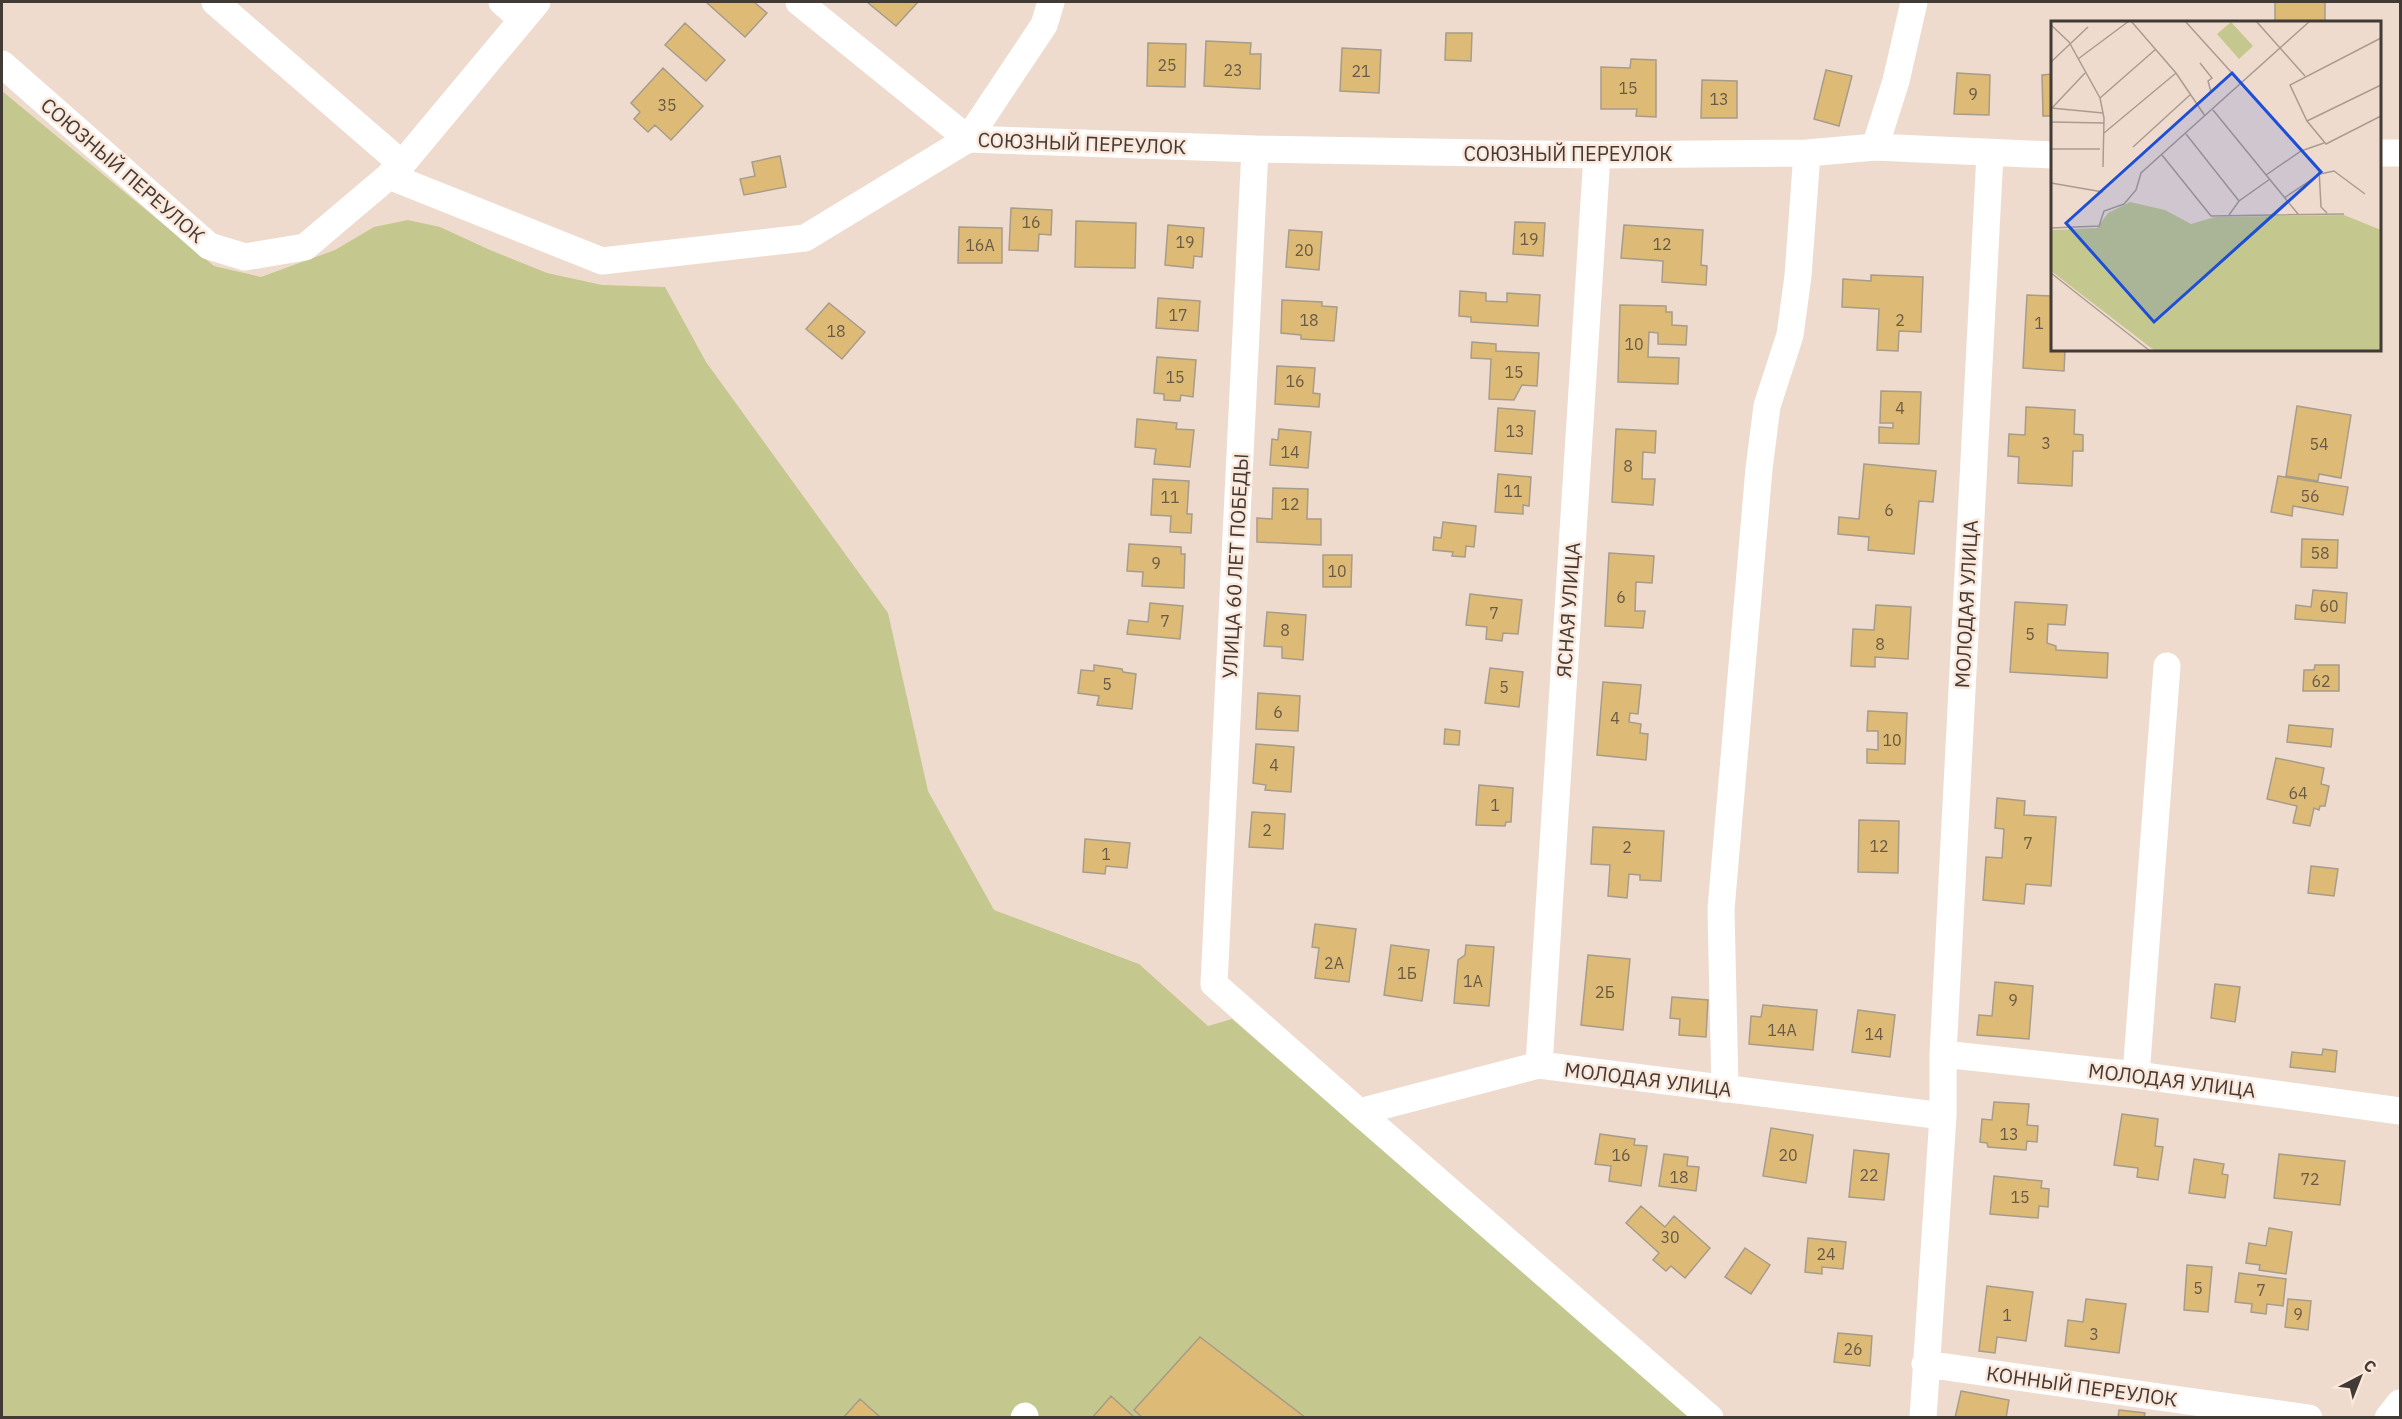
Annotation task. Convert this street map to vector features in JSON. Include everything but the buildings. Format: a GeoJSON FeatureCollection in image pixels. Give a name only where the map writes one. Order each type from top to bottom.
{"type":"FeatureCollection","features":[{"type":"Feature","properties":{"kind":"street"},"geometry":{"type":"LineString","coordinates":[[215,2],[396,170],[520,7]]}},
{"type":"Feature","properties":{"kind":"street"},"geometry":{"type":"LineString","coordinates":[[799,2],[968,139],[1044,26],[1051,2]]}},
{"type":"Feature","properties":{"kind":"street"},"geometry":{"type":"LineString","coordinates":[[1875,147],[1896,81],[1914,2]]}},
{"type":"Feature","properties":{"kind":"street","name":"СОЮЗНЫЙ ПЕРЕУЛОК"},"geometry":{"type":"LineString","coordinates":[[2,64],[209,246],[245,256],[305,248],[396,170],[602,261],[805,238],[968,139],[1597,155],[1807,153],[1875,147],[2051,155]]}},
{"type":"Feature","properties":{"kind":"street","name":"УЛИЦА 60 ЛЕТ ПОБЕДЫ"},"geometry":{"type":"LineString","coordinates":[[1255,148],[1214,984],[1359,1113]]}},
{"type":"Feature","properties":{"kind":"street"},"geometry":{"type":"LineString","coordinates":[[1725,1089],[1721,909],[1758,481],[1767,406],[1792,323],[1798,276],[1807,153]]}},
{"type":"Feature","properties":{"kind":"street"},"geometry":{"type":"LineString","coordinates":[[2381,153],[2400,153]]}},
{"type":"Feature","properties":{"kind":"street","name":"МОЛОДАЯ УЛИЦА"},"geometry":{"type":"LineString","coordinates":[[1923,1418],[1943,1116],[1943,1054],[1990,154]]}},
{"type":"Feature","properties":{"kind":"street","name":"ЯСНАЯ УЛИЦА"},"geometry":{"type":"LineString","coordinates":[[1539,1065],[1597,155]]}},
{"type":"Feature","properties":{"kind":"street"},"geometry":{"type":"LineString","coordinates":[[2136,1075],[2167,666]]}},
{"type":"Feature","properties":{"kind":"street","name":"МОЛОДАЯ УЛИЦА"},"geometry":{"type":"LineString","coordinates":[[1943,1054],[2136,1075],[2400,1112]]}},
{"type":"Feature","properties":{"kind":"street","name":"МОЛОДАЯ УЛИЦА"},"geometry":{"type":"LineString","coordinates":[[1359,1113],[1539,1065],[1943,1116]]}},
{"type":"Feature","properties":{"kind":"street"},"geometry":{"type":"LineString","coordinates":[[2400,1106],[2400,1112]]}},
{"type":"Feature","properties":{"kind":"street"},"geometry":{"type":"LineString","coordinates":[[1359,1113],[1710,1418]]}},
{"type":"Feature","properties":{"kind":"street","name":"КОННЫЙ ПЕРЕУЛОК"},"geometry":{"type":"LineString","coordinates":[[1925,1364],[2309,1418]]}},
{"type":"Feature","properties":{"kind":"street"},"geometry":{"type":"LineString","coordinates":[[2388,1418],[2400,1402]]}},
{"type":"Feature","properties":{"kind":"green space"},"geometry":{"type":"Polygon","coordinates":[[[2,91],[214,266],[261,277],[335,250],[374,227],[408,220],[440,227],[547,273],[602,285],[665,287],[706,362],[888,613],[928,791],[994,910],[1139,964],[1208,1026],[1232,1019],[1691,1417],[2,1417],[2,91]]]}}]}
